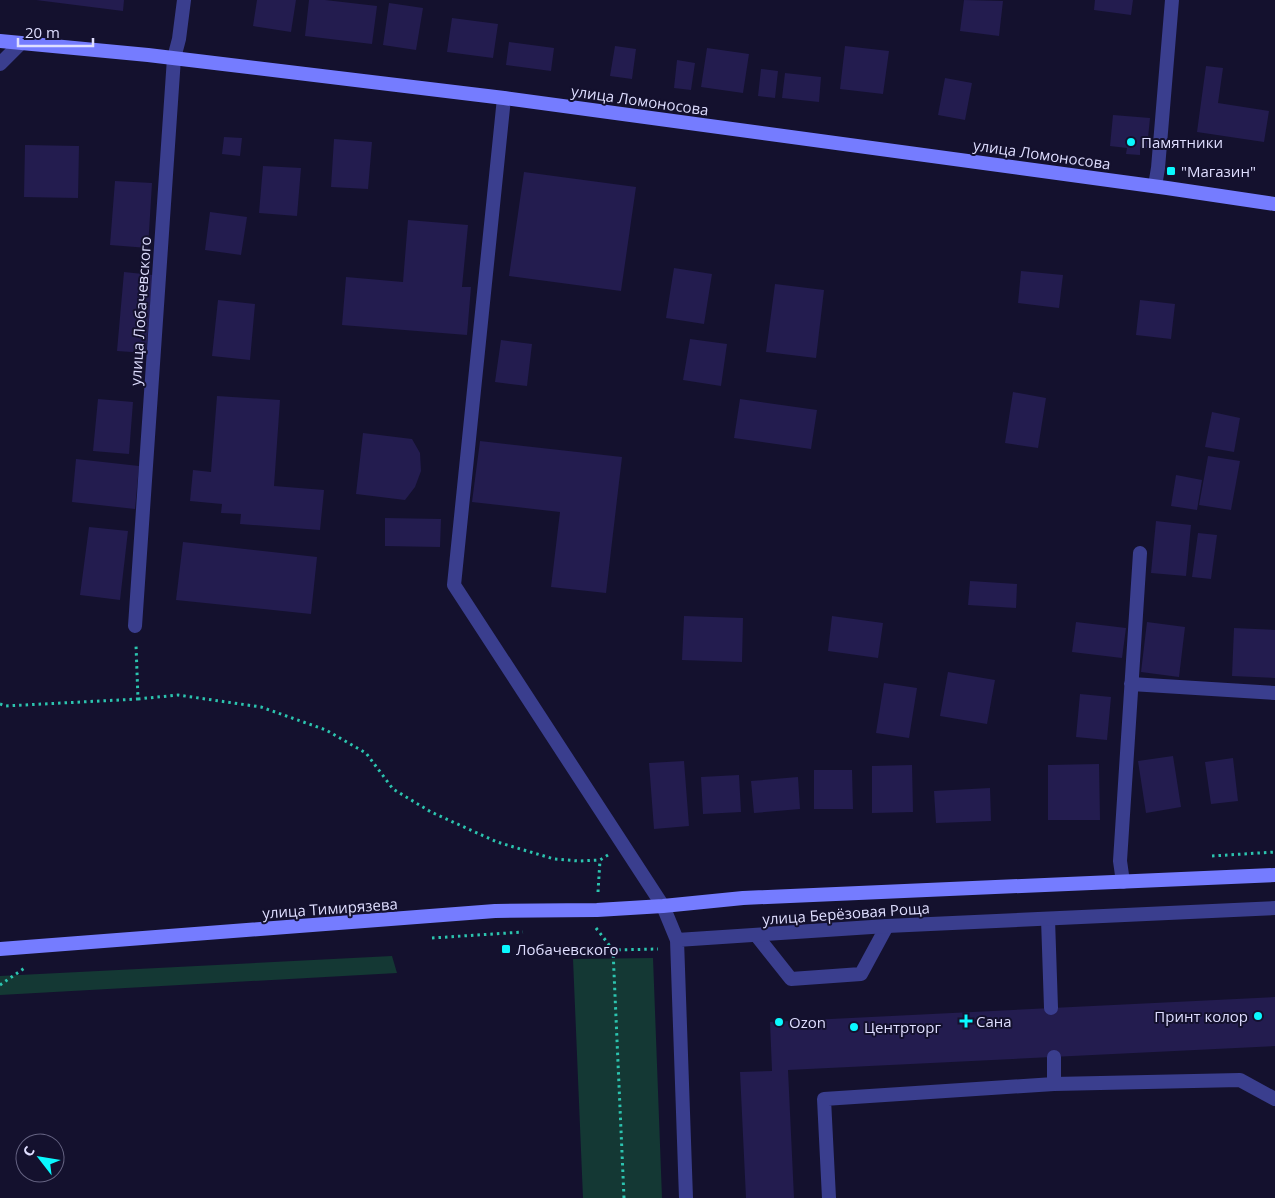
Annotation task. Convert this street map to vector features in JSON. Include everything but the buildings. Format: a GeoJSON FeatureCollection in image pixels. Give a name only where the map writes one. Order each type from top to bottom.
{"type":"FeatureCollection","features":[{"type":"Feature","properties":{"kind":"main road","name":"улица Ломоносова"},"geometry":{"type":"LineString","coordinates":[[0,41],[174,58],[504,98],[1275,204]]}},
{"type":"Feature","properties":{"kind":"main road","name":"улица Тимирязева"},"geometry":{"type":"LineString","coordinates":[[0,949],[495,911],[597,910],[743,898],[1275,875]]}},
{"type":"Feature","properties":{"kind":"street","name":"улица Лобачевского"},"geometry":{"type":"LineString","coordinates":[[135,626],[174,58],[179,39],[184,0]]}},
{"type":"Feature","properties":{"kind":"street"},"geometry":{"type":"LineString","coordinates":[[1155,186],[1172,0]]}},
{"type":"Feature","properties":{"kind":"street"},"geometry":{"type":"LineString","coordinates":[[0,64],[20,44]]}},
{"type":"Feature","properties":{"kind":"street"},"geometry":{"type":"LineString","coordinates":[[504,98],[454,585],[663,906],[677,944],[686,1198]]}},
{"type":"Feature","properties":{"kind":"street"},"geometry":{"type":"LineString","coordinates":[[1123,882],[1120,861],[1140,552]]}},
{"type":"Feature","properties":{"kind":"street"},"geometry":{"type":"LineString","coordinates":[[1132,684],[1275,693]]}},
{"type":"Feature","properties":{"kind":"street","name":"улица Берёзовая Роща"},"geometry":{"type":"LineString","coordinates":[[677,944],[756,935],[887,926],[1275,908]]}},
{"type":"Feature","properties":{"kind":"street"},"geometry":{"type":"LineString","coordinates":[[1048,919],[1052,1008]]}},
{"type":"Feature","properties":{"kind":"street"},"geometry":{"type":"LineString","coordinates":[[756,935],[790,980],[861,974],[887,926]]}},
{"type":"Feature","properties":{"kind":"street"},"geometry":{"type":"LineString","coordinates":[[1054,1057],[1054,1084]]}},
{"type":"Feature","properties":{"kind":"street"},"geometry":{"type":"LineString","coordinates":[[829,1198],[824,1099],[1054,1084],[1240,1080],[1275,1099]]}},
{"type":"Feature","properties":{"kind":"path"},"geometry":{"type":"LineString","coordinates":[[135,626],[138,698]]}},
{"type":"Feature","properties":{"kind":"path"},"geometry":{"type":"LineString","coordinates":[[0,704],[5,706],[178,695],[260,707],[326,730],[358,748],[366,753],[393,789],[431,812],[497,842],[554,859],[600,860]]}},
{"type":"Feature","properties":{"kind":"path"},"geometry":{"type":"LineString","coordinates":[[624,1198],[613,950],[677,944]]}},
{"type":"Feature","properties":{"kind":"path"},"geometry":{"type":"LineString","coordinates":[[0,985],[30,965]]}},
{"type":"Feature","properties":{"kind":"green space"},"geometry":{"type":"Polygon","coordinates":[[[392,956],[397,973],[0,995],[0,976],[392,956]]]}},
{"type":"Feature","properties":{"kind":"green space"},"geometry":{"type":"Polygon","coordinates":[[[653,958],[662,1198],[583,1198],[573,959],[653,958]]]}},
{"type":"Feature","properties":{"kind":"place","name":"Памятники"},"geometry":{"type":"Point","coordinates":[1131,142]}},
{"type":"Feature","properties":{"kind":"place","name":"\"Магазин\""},"geometry":{"type":"Point","coordinates":[1171,171]}},
{"type":"Feature","properties":{"kind":"place","name":"Лобачевского"},"geometry":{"type":"Point","coordinates":[506,949]}},
{"type":"Feature","properties":{"kind":"place","name":"Принт колор"},"geometry":{"type":"Point","coordinates":[1258,1016]}},
{"type":"Feature","properties":{"kind":"place","name":"Сана"},"geometry":{"type":"Point","coordinates":[966,1021]}},
{"type":"Feature","properties":{"kind":"place","name":"Ozon"},"geometry":{"type":"Point","coordinates":[779,1022]}},
{"type":"Feature","properties":{"kind":"place","name":"Центрторг"},"geometry":{"type":"Point","coordinates":[854,1027]}}]}
